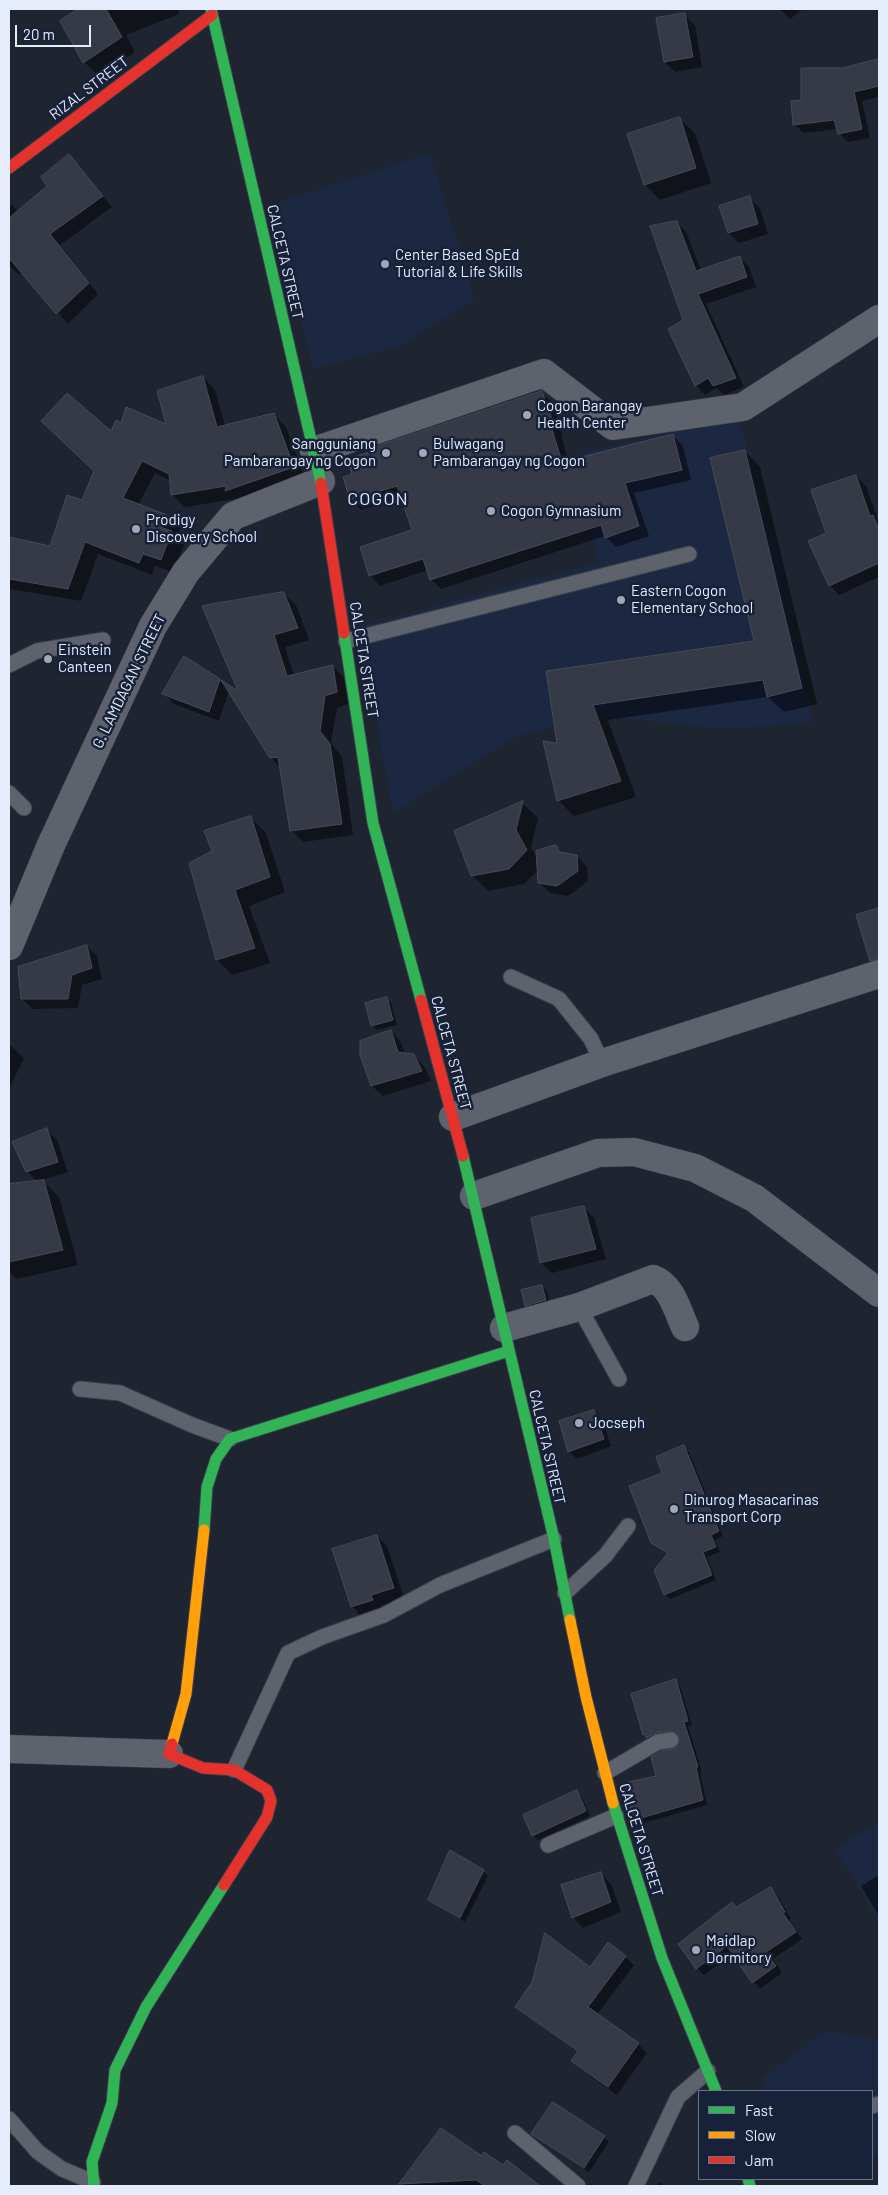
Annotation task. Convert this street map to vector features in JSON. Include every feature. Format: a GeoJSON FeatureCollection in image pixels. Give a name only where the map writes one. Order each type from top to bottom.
{"type":"FeatureCollection","features":[{"type":"Feature","properties":{"kind":"main road","name":"RIZAL STREET"},"geometry":{"type":"LineString","coordinates":[[9,168],[217,11]]}},
{"type":"Feature","properties":{"kind":"main road","name":"CALCETA STREET"},"geometry":{"type":"LineString","coordinates":[[217,11],[321,481],[373,823],[474,1196],[506,1340],[554,1539],[586,1697],[616,1816],[662,1958],[716,2090]]}},
{"type":"Feature","properties":{"kind":"main road"},"geometry":{"type":"LineString","coordinates":[[93,2184],[92,2162],[112,2103],[115,2070],[146,2007],[267,1817],[271,1801],[267,1790],[234,1770],[203,1768],[169,1754],[186,1694],[202,1555],[207,1487],[216,1459],[230,1439],[386,1391],[506,1340]]}},
{"type":"Feature","properties":{"kind":"street"},"geometry":{"type":"LineString","coordinates":[[314,452],[544,374],[613,426],[743,407],[879,319]]}},
{"type":"Feature","properties":{"kind":"street","name":"G. LAMDAGAN STREET"},"geometry":{"type":"LineString","coordinates":[[9,946],[50,845],[153,626],[186,572],[232,516],[321,481]]}},
{"type":"Feature","properties":{"kind":"street"},"geometry":{"type":"LineString","coordinates":[[453,1117],[602,1063],[879,974]]}},
{"type":"Feature","properties":{"kind":"street"},"geometry":{"type":"LineString","coordinates":[[474,1196],[598,1154],[634,1152],[694,1168],[754,1198],[879,1292]]}},
{"type":"Feature","properties":{"kind":"street"},"geometry":{"type":"LineString","coordinates":[[506,1340],[579,1308],[653,1279],[660,1282],[667,1289],[685,1327]]}},
{"type":"Feature","properties":{"kind":"street"},"geometry":{"type":"LineString","coordinates":[[9,1749],[169,1754]]}},
{"type":"Feature","properties":{"kind":"lane"},"geometry":{"type":"LineString","coordinates":[[346,641],[689,554]]}},
{"type":"Feature","properties":{"kind":"lane"},"geometry":{"type":"LineString","coordinates":[[9,666],[37,651],[102,640]]}},
{"type":"Feature","properties":{"kind":"lane"},"geometry":{"type":"LineString","coordinates":[[9,793],[24,808]]}},
{"type":"Feature","properties":{"kind":"lane"},"geometry":{"type":"LineString","coordinates":[[510,977],[559,999],[591,1039],[602,1063]]}},
{"type":"Feature","properties":{"kind":"lane"},"geometry":{"type":"LineString","coordinates":[[579,1308],[619,1379]]}},
{"type":"Feature","properties":{"kind":"lane"},"geometry":{"type":"LineString","coordinates":[[80,1389],[120,1392],[192,1425],[230,1439]]}},
{"type":"Feature","properties":{"kind":"lane"},"geometry":{"type":"LineString","coordinates":[[564,1593],[605,1556],[628,1526]]}},
{"type":"Feature","properties":{"kind":"lane"},"geometry":{"type":"LineString","coordinates":[[234,1770],[288,1653],[322,1637],[384,1615],[440,1585],[554,1539]]}},
{"type":"Feature","properties":{"kind":"lane"},"geometry":{"type":"LineString","coordinates":[[606,1773],[658,1742],[671,1740]]}},
{"type":"Feature","properties":{"kind":"lane"},"geometry":{"type":"LineString","coordinates":[[548,1845],[616,1816]]}},
{"type":"Feature","properties":{"kind":"lane"},"geometry":{"type":"LineString","coordinates":[[636,2186],[678,2097],[708,2071]]}},
{"type":"Feature","properties":{"kind":"lane"},"geometry":{"type":"LineString","coordinates":[[9,2119],[38,2152],[62,2169],[93,2184]]}},
{"type":"Feature","properties":{"kind":"lane"},"geometry":{"type":"LineString","coordinates":[[515,2132],[578,2186]]}},
{"type":"Feature","properties":{"kind":"shaded area"},"geometry":{"type":"Polygon","coordinates":[[[430,153],[475,300],[399,346],[313,369],[271,205],[430,153]]]}},
{"type":"Feature","properties":{"kind":"shaded area","name":"Eastern Cogon Elementary School"},"geometry":{"type":"Polygon","coordinates":[[[738,415],[781,574],[813,723],[723,729],[600,716],[517,736],[393,813],[360,626],[600,562],[569,456],[738,415]]]}},
{"type":"Feature","properties":{"kind":"shaded area"},"geometry":{"type":"Polygon","coordinates":[[[879,1822],[879,1923],[835,1848],[879,1822]]]}},
{"type":"Feature","properties":{"kind":"shaded area"},"geometry":{"type":"Polygon","coordinates":[[[825,2031],[879,2040],[879,2157],[873,2158],[873,2090],[767,2090],[762,2078],[825,2031]]]}},
{"type":"Feature","properties":{"kind":"building"},"geometry":{"type":"Polygon","coordinates":[[[78,9],[106,9],[122,37],[83,63],[60,21],[78,9]]]}},
{"type":"Feature","properties":{"kind":"building"},"geometry":{"type":"Polygon","coordinates":[[[685,13],[693,57],[664,62],[656,18],[685,13]]]}},
{"type":"Feature","properties":{"kind":"building"},"geometry":{"type":"Polygon","coordinates":[[[879,59],[879,86],[854,92],[862,129],[838,134],[834,120],[793,125],[791,101],[801,100],[801,68],[842,68],[879,59]]]}},
{"type":"Feature","properties":{"kind":"building"},"geometry":{"type":"Polygon","coordinates":[[[680,117],[696,168],[644,185],[627,134],[680,117]]]}},
{"type":"Feature","properties":{"kind":"building"},"geometry":{"type":"Polygon","coordinates":[[[69,154],[103,196],[50,234],[89,283],[56,314],[9,258],[9,218],[47,186],[41,177],[69,154]]]}},
{"type":"Feature","properties":{"kind":"building"},"geometry":{"type":"Polygon","coordinates":[[[750,196],[758,224],[728,233],[719,206],[750,196]]]}},
{"type":"Feature","properties":{"kind":"building"},"geometry":{"type":"Polygon","coordinates":[[[677,221],[696,271],[740,256],[747,277],[698,294],[736,378],[713,386],[708,378],[695,386],[668,329],[683,320],[650,226],[677,221]]]}},
{"type":"Feature","properties":{"kind":"building"},"geometry":{"type":"Polygon","coordinates":[[[203,376],[217,427],[274,413],[294,467],[225,491],[226,486],[171,495],[169,474],[142,461],[123,498],[167,515],[163,528],[172,531],[161,560],[143,554],[139,563],[85,542],[68,589],[9,579],[9,537],[50,546],[67,495],[82,500],[94,471],[41,421],[67,393],[111,431],[116,420],[121,423],[126,407],[166,424],[157,391],[203,376]]]}},
{"type":"Feature","properties":{"kind":"building"},"geometry":{"type":"Polygon","coordinates":[[[542,391],[554,425],[551,426],[562,462],[673,434],[682,470],[625,483],[639,526],[605,538],[601,525],[430,580],[423,559],[369,576],[360,547],[412,530],[397,486],[350,500],[343,477],[352,474],[347,459],[376,450],[378,446],[542,391]]]}},
{"type":"Feature","properties":{"kind":"building"},"geometry":{"type":"Polygon","coordinates":[[[745,450],[802,688],[767,697],[763,680],[593,705],[621,781],[557,801],[543,741],[557,743],[546,671],[754,641],[710,458],[745,450]]]}},
{"type":"Feature","properties":{"kind":"building"},"geometry":{"type":"Polygon","coordinates":[[[856,475],[870,516],[873,515],[879,530],[879,563],[829,586],[808,541],[826,533],[811,490],[856,475]]]}},
{"type":"Feature","properties":{"kind":"building"},"geometry":{"type":"Polygon","coordinates":[[[284,592],[298,628],[274,635],[287,676],[333,665],[337,692],[325,696],[320,731],[330,744],[342,824],[290,831],[278,757],[270,758],[221,680],[238,691],[202,606],[284,592]]]}},
{"type":"Feature","properties":{"kind":"building"},"geometry":{"type":"Polygon","coordinates":[[[184,656],[220,679],[209,712],[162,694],[184,656]]]}},
{"type":"Feature","properties":{"kind":"building"},"geometry":{"type":"Polygon","coordinates":[[[523,801],[516,830],[527,850],[509,869],[471,876],[454,831],[523,801]]]}},
{"type":"Feature","properties":{"kind":"building"},"geometry":{"type":"Polygon","coordinates":[[[251,816],[270,877],[235,890],[255,948],[216,960],[189,863],[212,851],[204,831],[251,816]]]}},
{"type":"Feature","properties":{"kind":"building"},"geometry":{"type":"Polygon","coordinates":[[[556,845],[560,852],[577,855],[578,871],[557,886],[538,883],[536,851],[556,845]]]}},
{"type":"Feature","properties":{"kind":"building"},"geometry":{"type":"Polygon","coordinates":[[[879,908],[879,959],[870,961],[856,915],[879,908]]]}},
{"type":"Feature","properties":{"kind":"building"},"geometry":{"type":"Polygon","coordinates":[[[87,945],[92,968],[72,975],[68,999],[21,999],[18,967],[87,945]]]}},
{"type":"Feature","properties":{"kind":"building"},"geometry":{"type":"Polygon","coordinates":[[[387,997],[393,1020],[371,1026],[365,1003],[387,997]]]}},
{"type":"Feature","properties":{"kind":"building"},"geometry":{"type":"Polygon","coordinates":[[[391,1030],[398,1052],[414,1054],[422,1071],[371,1086],[360,1055],[360,1041],[391,1030]]]}},
{"type":"Feature","properties":{"kind":"building"},"geometry":{"type":"Polygon","coordinates":[[[47,1128],[58,1162],[26,1172],[12,1142],[47,1128]]]}},
{"type":"Feature","properties":{"kind":"building"},"geometry":{"type":"Polygon","coordinates":[[[44,1180],[63,1250],[9,1262],[9,1184],[44,1180]]]}},
{"type":"Feature","properties":{"kind":"building"},"geometry":{"type":"Polygon","coordinates":[[[584,1206],[596,1249],[540,1263],[531,1218],[584,1206]]]}},
{"type":"Feature","properties":{"kind":"building"},"geometry":{"type":"Polygon","coordinates":[[[542,1285],[546,1300],[525,1306],[521,1290],[542,1285]]]}},
{"type":"Feature","properties":{"kind":"building"},"geometry":{"type":"Polygon","coordinates":[[[594,1410],[604,1439],[568,1452],[559,1421],[594,1410]]]}},
{"type":"Feature","properties":{"kind":"building","name":"Dinurog Masacarinas Transport Corp"},"geometry":{"type":"Polygon","coordinates":[[[684,1445],[719,1531],[711,1535],[716,1547],[703,1552],[712,1575],[664,1595],[654,1570],[668,1553],[651,1543],[629,1486],[662,1473],[656,1457],[684,1445]]]}},
{"type":"Feature","properties":{"kind":"building"},"geometry":{"type":"Polygon","coordinates":[[[377,1535],[394,1588],[371,1595],[373,1600],[351,1607],[332,1549],[377,1535]]]}},
{"type":"Feature","properties":{"kind":"building"},"geometry":{"type":"Polygon","coordinates":[[[676,1679],[688,1721],[684,1722],[698,1767],[696,1767],[703,1800],[634,1820],[624,1783],[656,1776],[651,1757],[661,1751],[676,1748],[680,1739],[678,1734],[670,1731],[656,1733],[646,1738],[645,1734],[643,1735],[631,1694],[676,1679]]]}},
{"type":"Feature","properties":{"kind":"building"},"geometry":{"type":"Polygon","coordinates":[[[577,1790],[586,1811],[532,1836],[523,1815],[577,1790]]]}},
{"type":"Feature","properties":{"kind":"building"},"geometry":{"type":"Polygon","coordinates":[[[450,1850],[484,1870],[460,1918],[428,1900],[450,1850]]]}},
{"type":"Feature","properties":{"kind":"building"},"geometry":{"type":"Polygon","coordinates":[[[601,1872],[611,1902],[572,1918],[561,1885],[601,1872]]]}},
{"type":"Feature","properties":{"kind":"building"},"geometry":{"type":"Polygon","coordinates":[[[771,1887],[785,1912],[783,1913],[796,1932],[766,1952],[776,1966],[752,1983],[727,1946],[696,1969],[678,1944],[732,1902],[736,1907],[771,1887]]]}},
{"type":"Feature","properties":{"kind":"building"},"geometry":{"type":"Polygon","coordinates":[[[545,1933],[590,1967],[608,1942],[626,1956],[588,2007],[639,2043],[608,2087],[571,2061],[578,2051],[515,2007],[532,1982],[545,1933]]]}},
{"type":"Feature","properties":{"kind":"building"},"geometry":{"type":"Polygon","coordinates":[[[553,2102],[605,2136],[584,2168],[531,2134],[553,2102]]]}},
{"type":"Feature","properties":{"kind":"building"},"geometry":{"type":"Polygon","coordinates":[[[441,2128],[482,2156],[484,2152],[503,2165],[507,2160],[540,2186],[485,2186],[476,2180],[399,2184],[441,2128]]]}},
{"type":"Feature","properties":{"kind":"traffic: fast"},"geometry":{"type":"LineString","coordinates":[[211,9],[321,483]]}},
{"type":"Feature","properties":{"kind":"traffic: fast"},"geometry":{"type":"LineString","coordinates":[[344,633],[373,823],[421,1000]]}},
{"type":"Feature","properties":{"kind":"traffic: fast"},"geometry":{"type":"LineString","coordinates":[[463,1156],[554,1539],[570,1620]]}},
{"type":"Feature","properties":{"kind":"traffic: fast"},"geometry":{"type":"LineString","coordinates":[[204,1530],[207,1487],[216,1459],[230,1439],[509,1351]]}},
{"type":"Feature","properties":{"kind":"traffic: fast"},"geometry":{"type":"LineString","coordinates":[[613,1803],[662,1958],[716,2090]]}},
{"type":"Feature","properties":{"kind":"traffic: fast"},"geometry":{"type":"LineString","coordinates":[[94,2186],[92,2162],[112,2103],[115,2070],[146,2007],[224,1885]]}},
{"type":"Feature","properties":{"kind":"traffic: fast"},"geometry":{"type":"LineString","coordinates":[[748,2180],[750,2186]]}},
{"type":"Feature","properties":{"kind":"traffic: slow"},"geometry":{"type":"LineString","coordinates":[[172,1744],[186,1694],[204,1530]]}},
{"type":"Feature","properties":{"kind":"traffic: slow"},"geometry":{"type":"LineString","coordinates":[[570,1620],[586,1697],[613,1803]]}},
{"type":"Feature","properties":{"kind":"traffic: jam"},"geometry":{"type":"LineString","coordinates":[[9,168],[212,15]]}},
{"type":"Feature","properties":{"kind":"traffic: jam"},"geometry":{"type":"LineString","coordinates":[[321,483],[344,633]]}},
{"type":"Feature","properties":{"kind":"traffic: jam"},"geometry":{"type":"LineString","coordinates":[[421,1000],[463,1156]]}},
{"type":"Feature","properties":{"kind":"traffic: jam"},"geometry":{"type":"LineString","coordinates":[[172,1744],[169,1754],[203,1768],[234,1770],[267,1790],[271,1801],[267,1817],[224,1885]]}},
{"type":"Feature","properties":{"kind":"place","name":"Center Based SpEd Tutorial & Life Skills"},"geometry":{"type":"Point","coordinates":[385,264]}},
{"type":"Feature","properties":{"kind":"place","name":"Cogon Barangay Health Center"},"geometry":{"type":"Point","coordinates":[527,415]}},
{"type":"Feature","properties":{"kind":"place","name":"Sangguniang Pambarangay ng Cogon"},"geometry":{"type":"Point","coordinates":[386,453]}},
{"type":"Feature","properties":{"kind":"place","name":"Bulwagang Pambarangay ng Cogon"},"geometry":{"type":"Point","coordinates":[423,453]}},
{"type":"Feature","properties":{"kind":"place","name":"Cogon Gymnasium"},"geometry":{"type":"Point","coordinates":[491,511]}},
{"type":"Feature","properties":{"kind":"place","name":"Prodigy Discovery School"},"geometry":{"type":"Point","coordinates":[136,529]}},
{"type":"Feature","properties":{"kind":"place","name":"Eastern Cogon Elementary School"},"geometry":{"type":"Point","coordinates":[621,600]}},
{"type":"Feature","properties":{"kind":"place","name":"Einstein Canteen"},"geometry":{"type":"Point","coordinates":[48,659]}},
{"type":"Feature","properties":{"kind":"place","name":"Jocseph"},"geometry":{"type":"Point","coordinates":[579,1423]}},
{"type":"Feature","properties":{"kind":"place","name":"Dinurog Masacarinas Transport Corp"},"geometry":{"type":"Point","coordinates":[674,1509]}},
{"type":"Feature","properties":{"kind":"place","name":"Maidlap Dormitory"},"geometry":{"type":"Point","coordinates":[696,1950]}},
{"type":"Feature","properties":{"kind":"district","name":"COGON"},"geometry":{"type":"Point","coordinates":[378,499]}}]}
